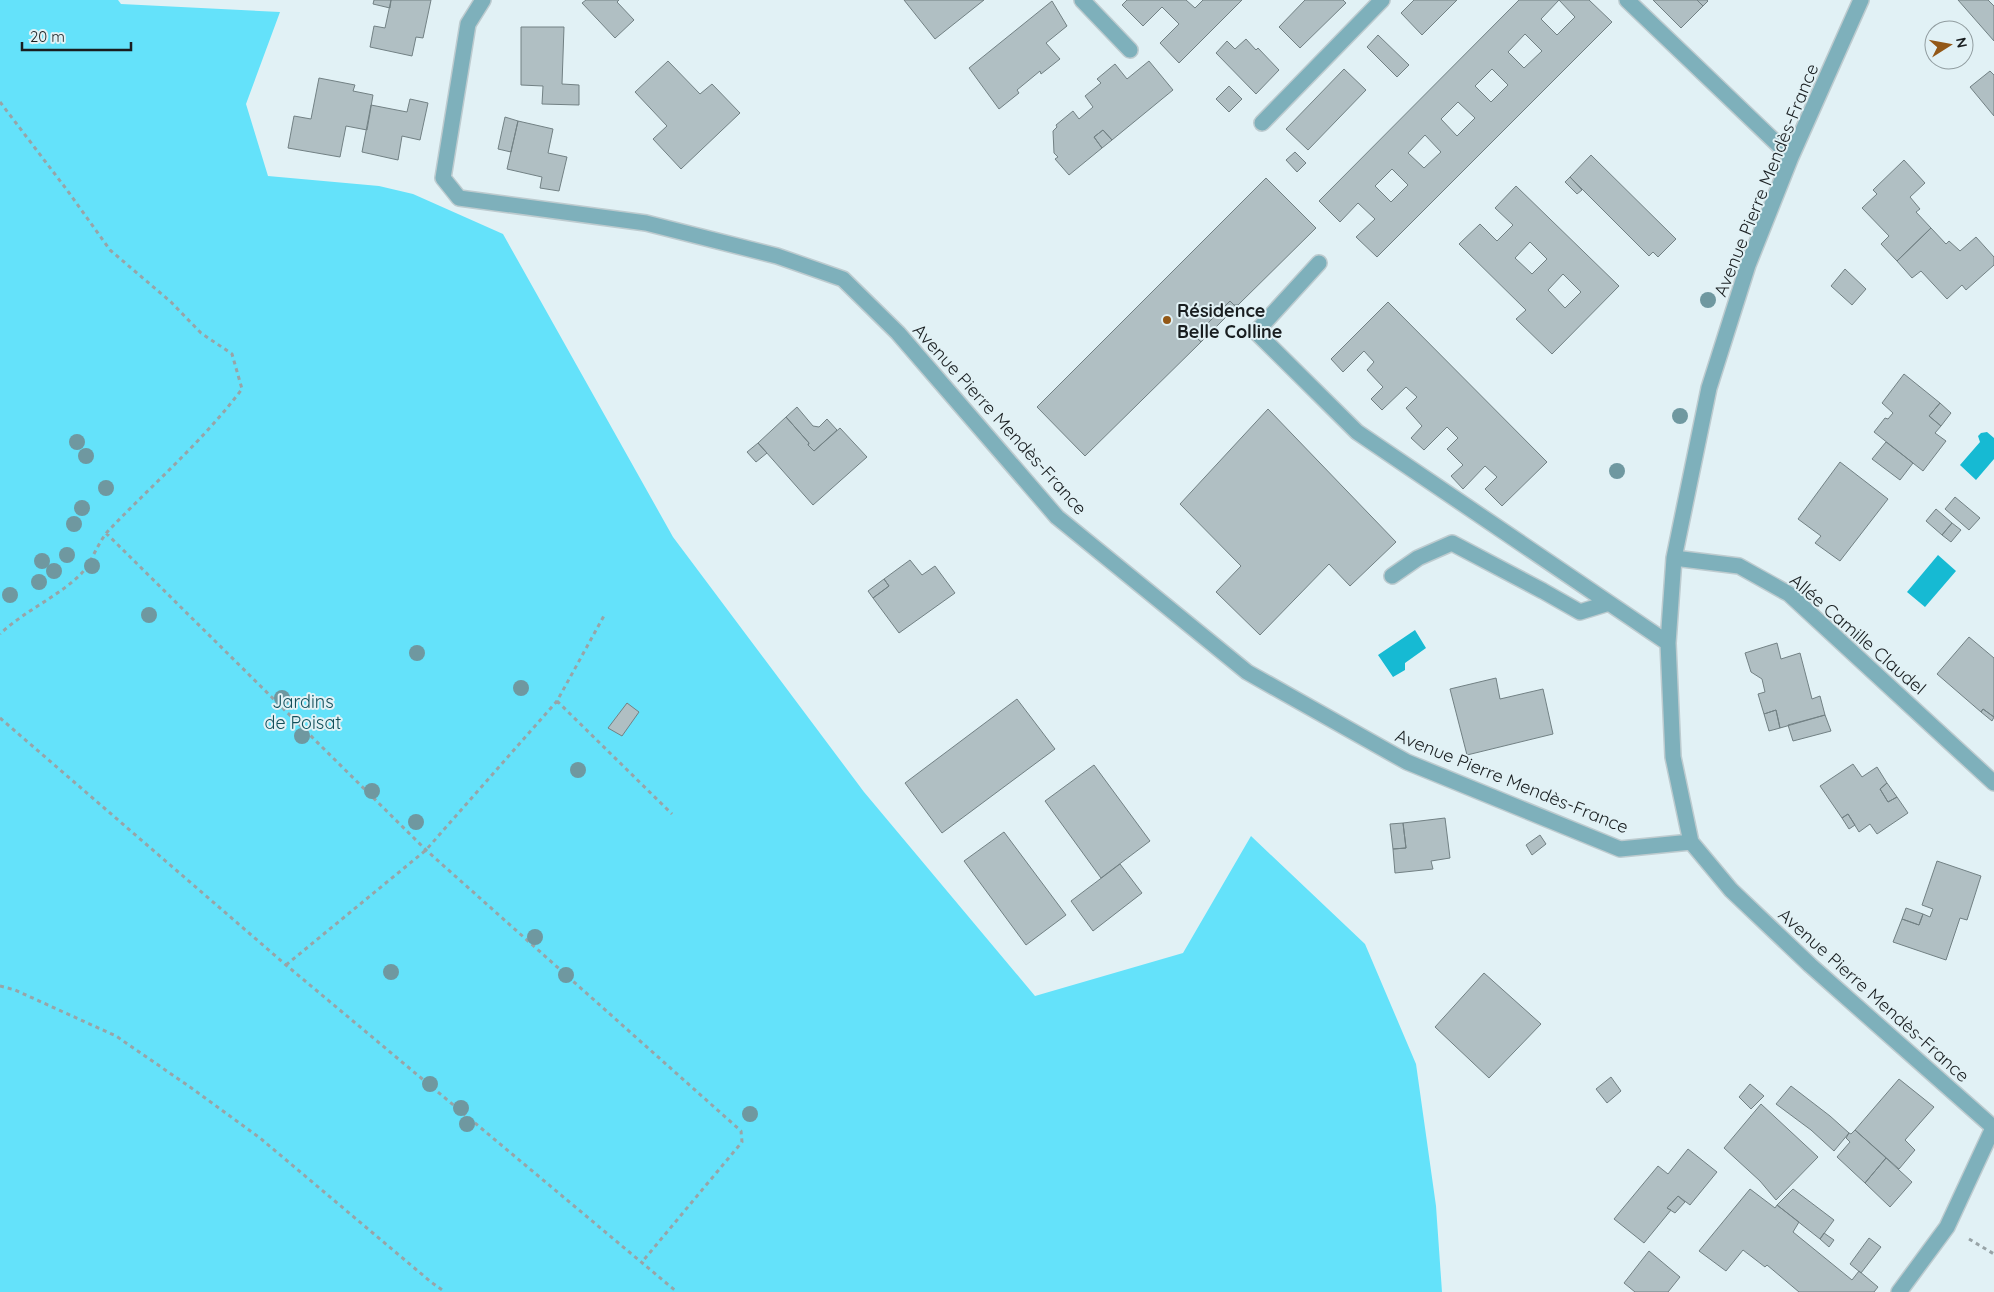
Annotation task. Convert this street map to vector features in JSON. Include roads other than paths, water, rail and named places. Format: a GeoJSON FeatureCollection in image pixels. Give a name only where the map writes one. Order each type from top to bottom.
{"type":"FeatureCollection","features":[{"type":"Feature","properties":{"kind":"street","name":"Avenue Pierre Mendès-France"},"geometry":{"type":"LineString","coordinates":[[483,0],[468,24],[443,178],[459,198],[646,223],[777,256],[843,279],[898,333],[1057,517],[1246,672],[1407,762],[1620,849],[1691,842]]}},
{"type":"Feature","properties":{"kind":"street"},"geometry":{"type":"LineString","coordinates":[[1082,0],[1130,50]]}},
{"type":"Feature","properties":{"kind":"street"},"geometry":{"type":"LineString","coordinates":[[1262,123],[1382,0]]}},
{"type":"Feature","properties":{"kind":"street"},"geometry":{"type":"LineString","coordinates":[[1627,0],[1791,157]]}},
{"type":"Feature","properties":{"kind":"street","name":"Avenue Pierre Mendès-France"},"geometry":{"type":"LineString","coordinates":[[1861,0],[1791,157],[1748,265],[1709,388],[1674,558],[1668,643],[1673,758],[1691,842],[1731,890],[1810,965],[1994,1127]]}},
{"type":"Feature","properties":{"kind":"street"},"geometry":{"type":"LineString","coordinates":[[1319,264],[1256,332],[1356,432],[1668,643]]}},
{"type":"Feature","properties":{"kind":"street"},"geometry":{"type":"LineString","coordinates":[[1392,576],[1418,558],[1452,543],[1580,612],[1609,603]]}},
{"type":"Feature","properties":{"kind":"street","name":"Allée Camille Claudel"},"geometry":{"type":"LineString","coordinates":[[1674,558],[1740,566],[1789,594],[1994,783]]}},
{"type":"Feature","properties":{"kind":"street"},"geometry":{"type":"LineString","coordinates":[[1899,1292],[1947,1226],[1994,1127]]}},
{"type":"Feature","properties":{"kind":"place","name":"Résidence Belle Colline"},"geometry":{"type":"Point","coordinates":[1167,320]}},
{"type":"Feature","properties":{"kind":"park label","name":"Jardins de Poisat"},"geometry":{"type":"Point","coordinates":[303,711]}}]}
